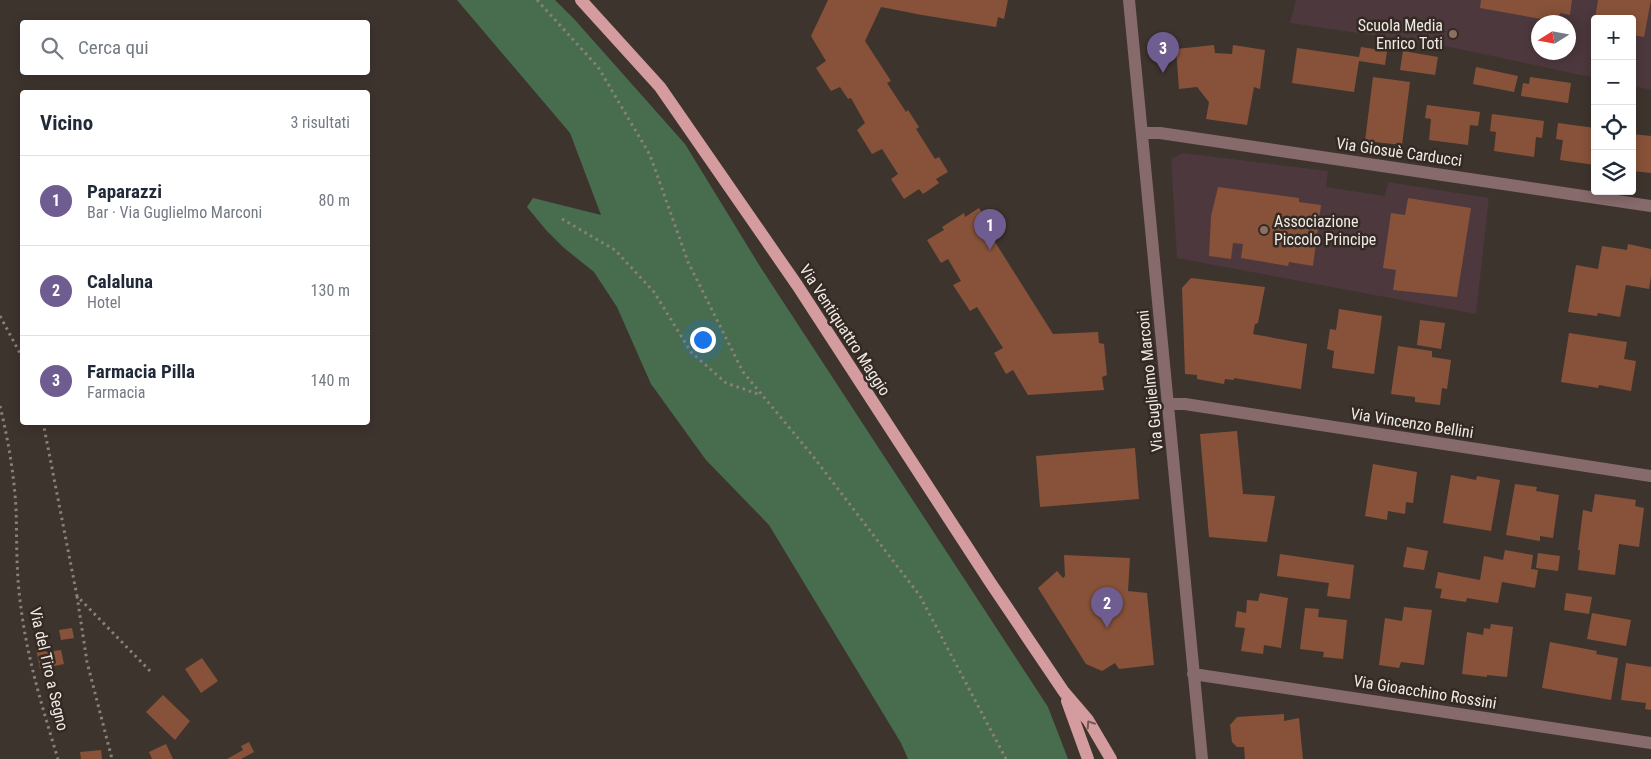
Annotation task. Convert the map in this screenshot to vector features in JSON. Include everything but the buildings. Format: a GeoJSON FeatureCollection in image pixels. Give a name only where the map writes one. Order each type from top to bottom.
{"type":"FeatureCollection","features":[{"type":"Feature","properties":{"kind":"main road","name":"Via Ventiquattro Maggio"},"geometry":{"type":"LineString","coordinates":[[586,2],[666,95],[797,285],[984,573],[1064,692],[1088,720],[1111,759]]}},
{"type":"Feature","properties":{"kind":"main road","name":"Via Ventiquattro Maggio"},"geometry":{"type":"LineString","coordinates":[[1064,692],[1088,759]]}},
{"type":"Feature","properties":{"kind":"street","name":"Via Guglielmo Marconi"},"geometry":{"type":"LineString","coordinates":[[1129,0],[1202,759]]}},
{"type":"Feature","properties":{"kind":"street","name":"Via Giosuè Carducci"},"geometry":{"type":"LineString","coordinates":[[1142,133],[1160,133],[1651,206]]}},
{"type":"Feature","properties":{"kind":"street","name":"Via Vincenzo Bellini"},"geometry":{"type":"LineString","coordinates":[[1169,404],[1194,406],[1651,476]]}},
{"type":"Feature","properties":{"kind":"street","name":"Via Gioacchino Rossini"},"geometry":{"type":"LineString","coordinates":[[1193,674],[1651,743]]}},
{"type":"Feature","properties":{"kind":"path"},"geometry":{"type":"LineString","coordinates":[[537,0],[598,67],[650,155],[688,262],[743,372],[812,455],[920,596],[1006,759]]}},
{"type":"Feature","properties":{"kind":"path"},"geometry":{"type":"LineString","coordinates":[[562,219],[615,250],[654,292],[691,352],[726,383],[762,395]]}},
{"type":"Feature","properties":{"kind":"path"},"geometry":{"type":"LineString","coordinates":[[0,316],[20,353]]}},
{"type":"Feature","properties":{"kind":"path","name":"Via del Tiro a Segno"},"geometry":{"type":"LineString","coordinates":[[0,406],[8,438],[16,507],[19,598],[26,644],[58,759]]}},
{"type":"Feature","properties":{"kind":"path"},"geometry":{"type":"LineString","coordinates":[[45,425],[77,596],[87,662],[112,759]]}},
{"type":"Feature","properties":{"kind":"path"},"geometry":{"type":"LineString","coordinates":[[77,596],[152,673]]}},
{"type":"Feature","properties":{"kind":"shaded area","name":"Scuola Media Enrico Toti"},"geometry":{"type":"Polygon","coordinates":[[[1296,0],[1651,0],[1651,90],[1636,87],[1636,15],[1591,15],[1591,77],[1445,46],[1290,23],[1296,0]]]}},
{"type":"Feature","properties":{"kind":"shaded area"},"geometry":{"type":"Polygon","coordinates":[[[1183,153],[1328,171],[1326,187],[1385,196],[1388,182],[1489,198],[1476,314],[1177,258],[1171,159],[1183,153]]]}},
{"type":"Feature","properties":{"kind":"green space"},"geometry":{"type":"Polygon","coordinates":[[[457,0],[555,0],[685,144],[761,268],[1048,707],[1068,759],[908,759],[901,743],[769,525],[706,460],[651,384],[617,307],[594,272],[564,248],[527,207],[533,198],[601,215],[570,133],[457,0]]]}},
{"type":"Feature","properties":{"kind":"place","name":"Scuola Media Enrico Toti"},"geometry":{"type":"Point","coordinates":[1453,34]}},
{"type":"Feature","properties":{"kind":"place","name":"Farmacia Pilla"},"geometry":{"type":"Point","coordinates":[1163,73]}},
{"type":"Feature","properties":{"kind":"place","name":"Associazione Piccolo Principe"},"geometry":{"type":"Point","coordinates":[1264,230]}},
{"type":"Feature","properties":{"kind":"place","name":"Paparazzi"},"geometry":{"type":"Point","coordinates":[990,250]}},
{"type":"Feature","properties":{"kind":"place","name":"Calaluna"},"geometry":{"type":"Point","coordinates":[1107,628]}}]}
